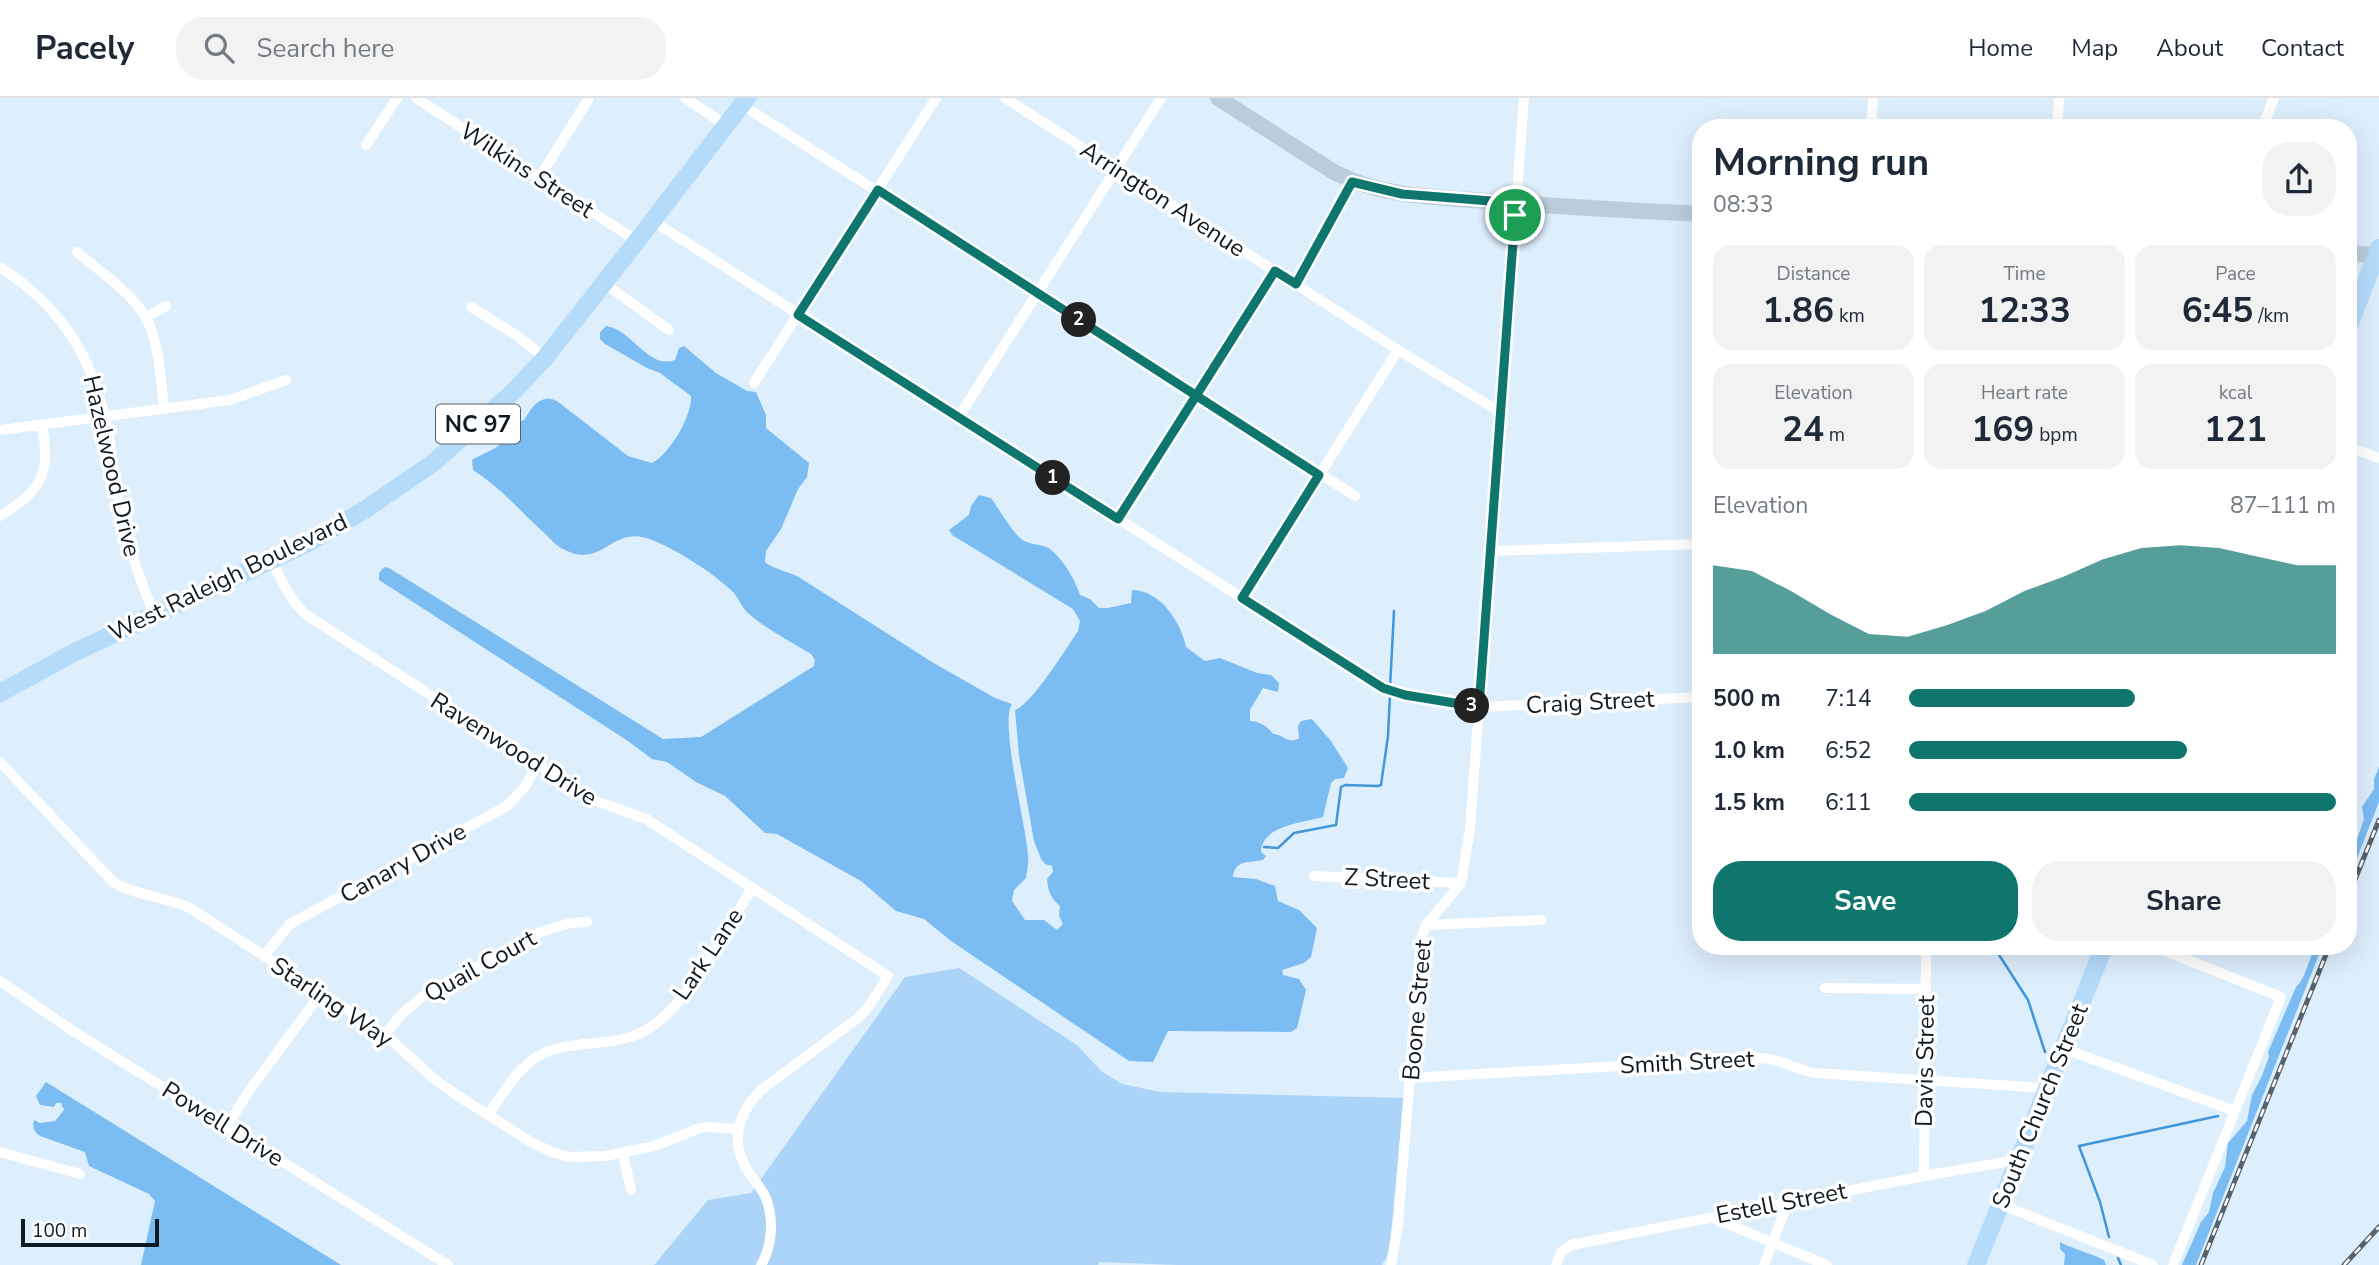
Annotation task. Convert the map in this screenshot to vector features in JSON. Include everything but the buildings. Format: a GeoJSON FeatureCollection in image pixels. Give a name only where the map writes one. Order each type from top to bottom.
{"type":"FeatureCollection","features":[{"type":"Feature","properties":{"kind":"main road"},"geometry":{"type":"LineString","coordinates":[[1218,98],[1352,182],[1402,194],[1692,213]]}},
{"type":"Feature","properties":{"kind":"main road","name":"West Raleigh Boulevard"},"geometry":{"type":"LineString","coordinates":[[0,693],[61,659],[272,560],[344,523],[433,463],[511,394],[545,358],[744,101]]}},
{"type":"Feature","properties":{"kind":"main road"},"geometry":{"type":"LineString","coordinates":[[2357,253],[2378,253],[2357,306]]}},
{"type":"Feature","properties":{"kind":"main road","name":"South Church Street"},"geometry":{"type":"LineString","coordinates":[[1976,1265],[2097,955]]}},
{"type":"Feature","properties":{"kind":"street"},"geometry":{"type":"LineString","coordinates":[[366,145],[397,98]]}},
{"type":"Feature","properties":{"kind":"street","name":"Wilkins Street"},"geometry":{"type":"LineString","coordinates":[[416,98],[637,242]]}},
{"type":"Feature","properties":{"kind":"street"},"geometry":{"type":"LineString","coordinates":[[540,178],[589,98]]}},
{"type":"Feature","properties":{"kind":"street"},"geometry":{"type":"LineString","coordinates":[[685,98],[726,125]]}},
{"type":"Feature","properties":{"kind":"street"},"geometry":{"type":"LineString","coordinates":[[754,383],[936,98]]}},
{"type":"Feature","properties":{"kind":"street","name":"Arrington Avenue"},"geometry":{"type":"LineString","coordinates":[[1005,98],[1398,350],[1500,412]]}},
{"type":"Feature","properties":{"kind":"street"},"geometry":{"type":"LineString","coordinates":[[958,418],[1161,98]]}},
{"type":"Feature","properties":{"kind":"street"},"geometry":{"type":"LineString","coordinates":[[1461,883],[1470,828],[1524,98]]}},
{"type":"Feature","properties":{"kind":"street"},"geometry":{"type":"LineString","coordinates":[[1872,119],[1873,98]]}},
{"type":"Feature","properties":{"kind":"street"},"geometry":{"type":"LineString","coordinates":[[2058,119],[2059,98]]}},
{"type":"Feature","properties":{"kind":"street"},"geometry":{"type":"LineString","coordinates":[[2266,119],[2274,98]]}},
{"type":"Feature","properties":{"kind":"street"},"geometry":{"type":"LineString","coordinates":[[744,101],[1037,294],[1355,496]]}},
{"type":"Feature","properties":{"kind":"street"},"geometry":{"type":"LineString","coordinates":[[1296,284],[1352,182]]}},
{"type":"Feature","properties":{"kind":"street","name":"Craig Street"},"geometry":{"type":"LineString","coordinates":[[653,221],[1383,688],[1405,695],[1479,707],[1692,697]]}},
{"type":"Feature","properties":{"kind":"street"},"geometry":{"type":"LineString","coordinates":[[77,252],[130,298],[145,318],[154,340],[164,409]]}},
{"type":"Feature","properties":{"kind":"street","name":"Hazelwood Drive"},"geometry":{"type":"LineString","coordinates":[[0,267],[44,302],[76,342],[92,372],[135,567],[154,614]]}},
{"type":"Feature","properties":{"kind":"street"},"geometry":{"type":"LineString","coordinates":[[1118,519],[1275,271]]}},
{"type":"Feature","properties":{"kind":"street"},"geometry":{"type":"LineString","coordinates":[[604,283],[669,330]]}},
{"type":"Feature","properties":{"kind":"street"},"geometry":{"type":"LineString","coordinates":[[145,318],[166,306]]}},
{"type":"Feature","properties":{"kind":"street"},"geometry":{"type":"LineString","coordinates":[[471,307],[516,335],[545,358]]}},
{"type":"Feature","properties":{"kind":"street"},"geometry":{"type":"LineString","coordinates":[[1242,598],[1398,350]]}},
{"type":"Feature","properties":{"kind":"street"},"geometry":{"type":"LineString","coordinates":[[0,430],[230,400],[286,380]]}},
{"type":"Feature","properties":{"kind":"street"},"geometry":{"type":"LineString","coordinates":[[0,516],[25,501],[39,482],[46,456],[42,425]]}},
{"type":"Feature","properties":{"kind":"street"},"geometry":{"type":"LineString","coordinates":[[2357,450],[2379,458]]}},
{"type":"Feature","properties":{"kind":"street"},"geometry":{"type":"LineString","coordinates":[[1491,551],[1692,544]]}},
{"type":"Feature","properties":{"kind":"street","name":"Ravenwood Drive"},"geometry":{"type":"LineString","coordinates":[[272,560],[290,596],[305,614],[593,800],[646,819],[888,976],[858,1018],[761,1090],[749,1102],[741,1116],[738,1129]]}},
{"type":"Feature","properties":{"kind":"street","name":"Starling Way"},"geometry":{"type":"LineString","coordinates":[[0,762],[114,883],[190,908],[385,1034],[433,1078],[531,1142],[561,1155],[588,1158],[623,1154],[654,1146],[709,1126],[738,1129]]}},
{"type":"Feature","properties":{"kind":"street","name":"Canary Drive"},"geometry":{"type":"LineString","coordinates":[[264,956],[290,924],[507,806],[525,787],[537,765]]}},
{"type":"Feature","properties":{"kind":"street","name":"Z Street"},"geometry":{"type":"LineString","coordinates":[[1314,876],[1461,883]]}},
{"type":"Feature","properties":{"kind":"street","name":"Boone Street"},"geometry":{"type":"LineString","coordinates":[[1391,1265],[1398,1224],[1421,939],[1426,925],[1461,883]]}},
{"type":"Feature","properties":{"kind":"street","name":"Lark Lane"},"geometry":{"type":"LineString","coordinates":[[488,1115],[520,1072],[533,1060],[561,1047],[615,1042],[633,1037],[662,1018],[694,981],[752,888]]}},
{"type":"Feature","properties":{"kind":"street"},"geometry":{"type":"LineString","coordinates":[[1426,925],[1541,920]]}},
{"type":"Feature","properties":{"kind":"street","name":"Quail Court"},"geometry":{"type":"LineString","coordinates":[[385,1034],[402,1013],[423,996],[543,931],[571,923],[587,922]]}},
{"type":"Feature","properties":{"kind":"street","name":"Davis Street"},"geometry":{"type":"LineString","coordinates":[[1924,1176],[1926,955]]}},
{"type":"Feature","properties":{"kind":"street"},"geometry":{"type":"LineString","coordinates":[[2173,1265],[2281,997],[2175,955]]}},
{"type":"Feature","properties":{"kind":"street","name":"Powell Drive"},"geometry":{"type":"LineString","coordinates":[[0,981],[73,1031],[448,1265]]}},
{"type":"Feature","properties":{"kind":"street"},"geometry":{"type":"LineString","coordinates":[[1825,988],[1926,989]]}},
{"type":"Feature","properties":{"kind":"street"},"geometry":{"type":"LineString","coordinates":[[227,1126],[249,1091],[321,993]]}},
{"type":"Feature","properties":{"kind":"street"},"geometry":{"type":"LineString","coordinates":[[2062,1048],[2235,1111]]}},
{"type":"Feature","properties":{"kind":"street","name":"Smith Street"},"geometry":{"type":"LineString","coordinates":[[1410,1078],[1773,1058],[1814,1073],[2045,1088]]}},
{"type":"Feature","properties":{"kind":"street"},"geometry":{"type":"LineString","coordinates":[[738,1129],[738,1151],[764,1195],[769,1212],[770,1245],[761,1265]]}},
{"type":"Feature","properties":{"kind":"street"},"geometry":{"type":"LineString","coordinates":[[0,1152],[80,1174]]}},
{"type":"Feature","properties":{"kind":"street"},"geometry":{"type":"LineString","coordinates":[[623,1154],[631,1191]]}},
{"type":"Feature","properties":{"kind":"street","name":"Estell Street"},"geometry":{"type":"LineString","coordinates":[[1556,1265],[1561,1252],[1571,1245],[2017,1160]]}},
{"type":"Feature","properties":{"kind":"street"},"geometry":{"type":"LineString","coordinates":[[1764,1265],[1788,1202]]}},
{"type":"Feature","properties":{"kind":"street"},"geometry":{"type":"LineString","coordinates":[[2000,1204],[2153,1265]]}},
{"type":"Feature","properties":{"kind":"street"},"geometry":{"type":"LineString","coordinates":[[1712,1217],[1827,1265]]}},
{"type":"Feature","properties":{"kind":"shaded area"},"geometry":{"type":"Polygon","coordinates":[[[606,326],[624,334],[648,355],[665,362],[675,360],[679,348],[684,346],[716,373],[747,391],[756,392],[766,415],[766,428],[809,463],[807,477],[798,489],[781,529],[766,551],[765,562],[797,576],[932,662],[995,698],[1012,704],[1009,715],[1011,753],[1028,861],[1026,878],[1014,890],[1012,901],[1025,920],[1044,920],[1057,930],[1063,924],[1059,916],[1060,906],[1048,888],[1047,879],[1053,872],[1052,866],[1041,859],[1034,841],[1019,756],[1015,710],[1030,698],[1048,675],[1078,631],[1080,621],[1073,609],[952,535],[949,530],[969,515],[971,506],[979,495],[991,498],[1020,538],[1046,547],[1057,555],[1071,575],[1080,595],[1090,599],[1099,608],[1131,603],[1132,590],[1152,595],[1174,618],[1186,647],[1205,661],[1220,658],[1257,673],[1271,675],[1279,683],[1278,692],[1263,688],[1250,710],[1250,721],[1263,724],[1273,734],[1296,740],[1299,738],[1298,726],[1301,721],[1312,719],[1331,741],[1348,768],[1344,778],[1335,779],[1331,783],[1323,817],[1276,831],[1263,843],[1261,852],[1266,856],[1263,860],[1240,865],[1234,871],[1233,877],[1256,879],[1275,886],[1278,901],[1299,910],[1317,928],[1311,957],[1304,963],[1282,970],[1283,975],[1299,979],[1306,990],[1297,1028],[1291,1032],[1168,1031],[1153,1062],[1129,1061],[951,941],[924,919],[896,911],[861,881],[777,834],[765,833],[725,796],[696,782],[667,762],[652,759],[379,580],[379,573],[384,567],[389,568],[663,739],[701,737],[814,666],[815,660],[811,654],[755,619],[724,584],[679,553],[646,538],[634,536],[623,538],[587,555],[575,554],[556,544],[500,491],[473,470],[472,460],[501,444],[514,426],[524,420],[533,406],[546,399],[557,401],[628,456],[652,463],[666,452],[684,424],[691,396],[660,373],[605,344],[600,339],[600,332],[606,326]]]}},
{"type":"Feature","properties":{"kind":"shaded area"},"geometry":{"type":"Polygon","coordinates":[[[2379,767],[2379,802],[2357,858],[2357,839],[2364,819],[2362,807],[2374,789],[2374,779],[2379,767]]]}},
{"type":"Feature","properties":{"kind":"shaded area"},"geometry":{"type":"Polygon","coordinates":[[[2312,955],[2319,955],[2196,1265],[2182,1265],[2201,1222],[2209,1212],[2213,1193],[2225,1167],[2228,1143],[2247,1121],[2252,1095],[2269,1057],[2268,1052],[2312,955]]]}},
{"type":"Feature","properties":{"kind":"shaded area"},"geometry":{"type":"Polygon","coordinates":[[[959,968],[1077,1045],[1101,1071],[1122,1084],[1160,1092],[1404,1098],[1389,1253],[1382,1265],[1177,1265],[1099,1262],[1098,1265],[654,1265],[708,1200],[751,1193],[905,977],[959,968]]]}},
{"type":"Feature","properties":{"kind":"shaded area"},"geometry":{"type":"Polygon","coordinates":[[[46,1082],[341,1265],[141,1265],[155,1201],[149,1194],[89,1166],[85,1152],[36,1133],[34,1120],[40,1123],[55,1121],[64,1110],[61,1103],[56,1103],[54,1107],[40,1105],[36,1096],[46,1082]]]}},
{"type":"Feature","properties":{"kind":"shaded area"},"geometry":{"type":"Polygon","coordinates":[[[2060,1242],[2104,1260],[2106,1265],[2064,1265],[2065,1254],[2060,1249],[2060,1242]]]}},
{"type":"Feature","properties":{"kind":"waterway"},"geometry":{"type":"LineString","coordinates":[[1390,688],[1394,611]]}},
{"type":"Feature","properties":{"kind":"waterway"},"geometry":{"type":"LineString","coordinates":[[1264,847],[1278,848],[1294,833],[1336,825],[1341,787],[1381,785],[1388,736],[1390,694]]}},
{"type":"Feature","properties":{"kind":"waterway"},"geometry":{"type":"LineString","coordinates":[[1999,955],[2028,1000],[2045,1052]]}},
{"type":"Feature","properties":{"kind":"waterway"},"geometry":{"type":"LineString","coordinates":[[2109,1237],[2100,1202],[2079,1146],[2218,1116]]}},
{"type":"Feature","properties":{"kind":"waterway"},"geometry":{"type":"LineString","coordinates":[[2118,1258],[2121,1265]]}},
{"type":"Feature","properties":{"kind":"railway"},"geometry":{"type":"LineString","coordinates":[[2357,875],[2379,820]]}},
{"type":"Feature","properties":{"kind":"railway"},"geometry":{"type":"LineString","coordinates":[[2201,1265],[2326,955]]}},
{"type":"Feature","properties":{"kind":"railway"},"geometry":{"type":"LineString","coordinates":[[2344,1265],[2379,1227]]}},
{"type":"Feature","properties":{"kind":"route"},"geometry":{"type":"LineString","coordinates":[[1515,215],[1479,707],[1405,695],[1383,688],[1242,598],[1319,475],[1197,394],[878,190],[798,315],[1118,519],[1157,457],[1197,394],[1236,333],[1275,271],[1296,284],[1352,182],[1402,194],[1516,203],[1515,215]]}}]}
